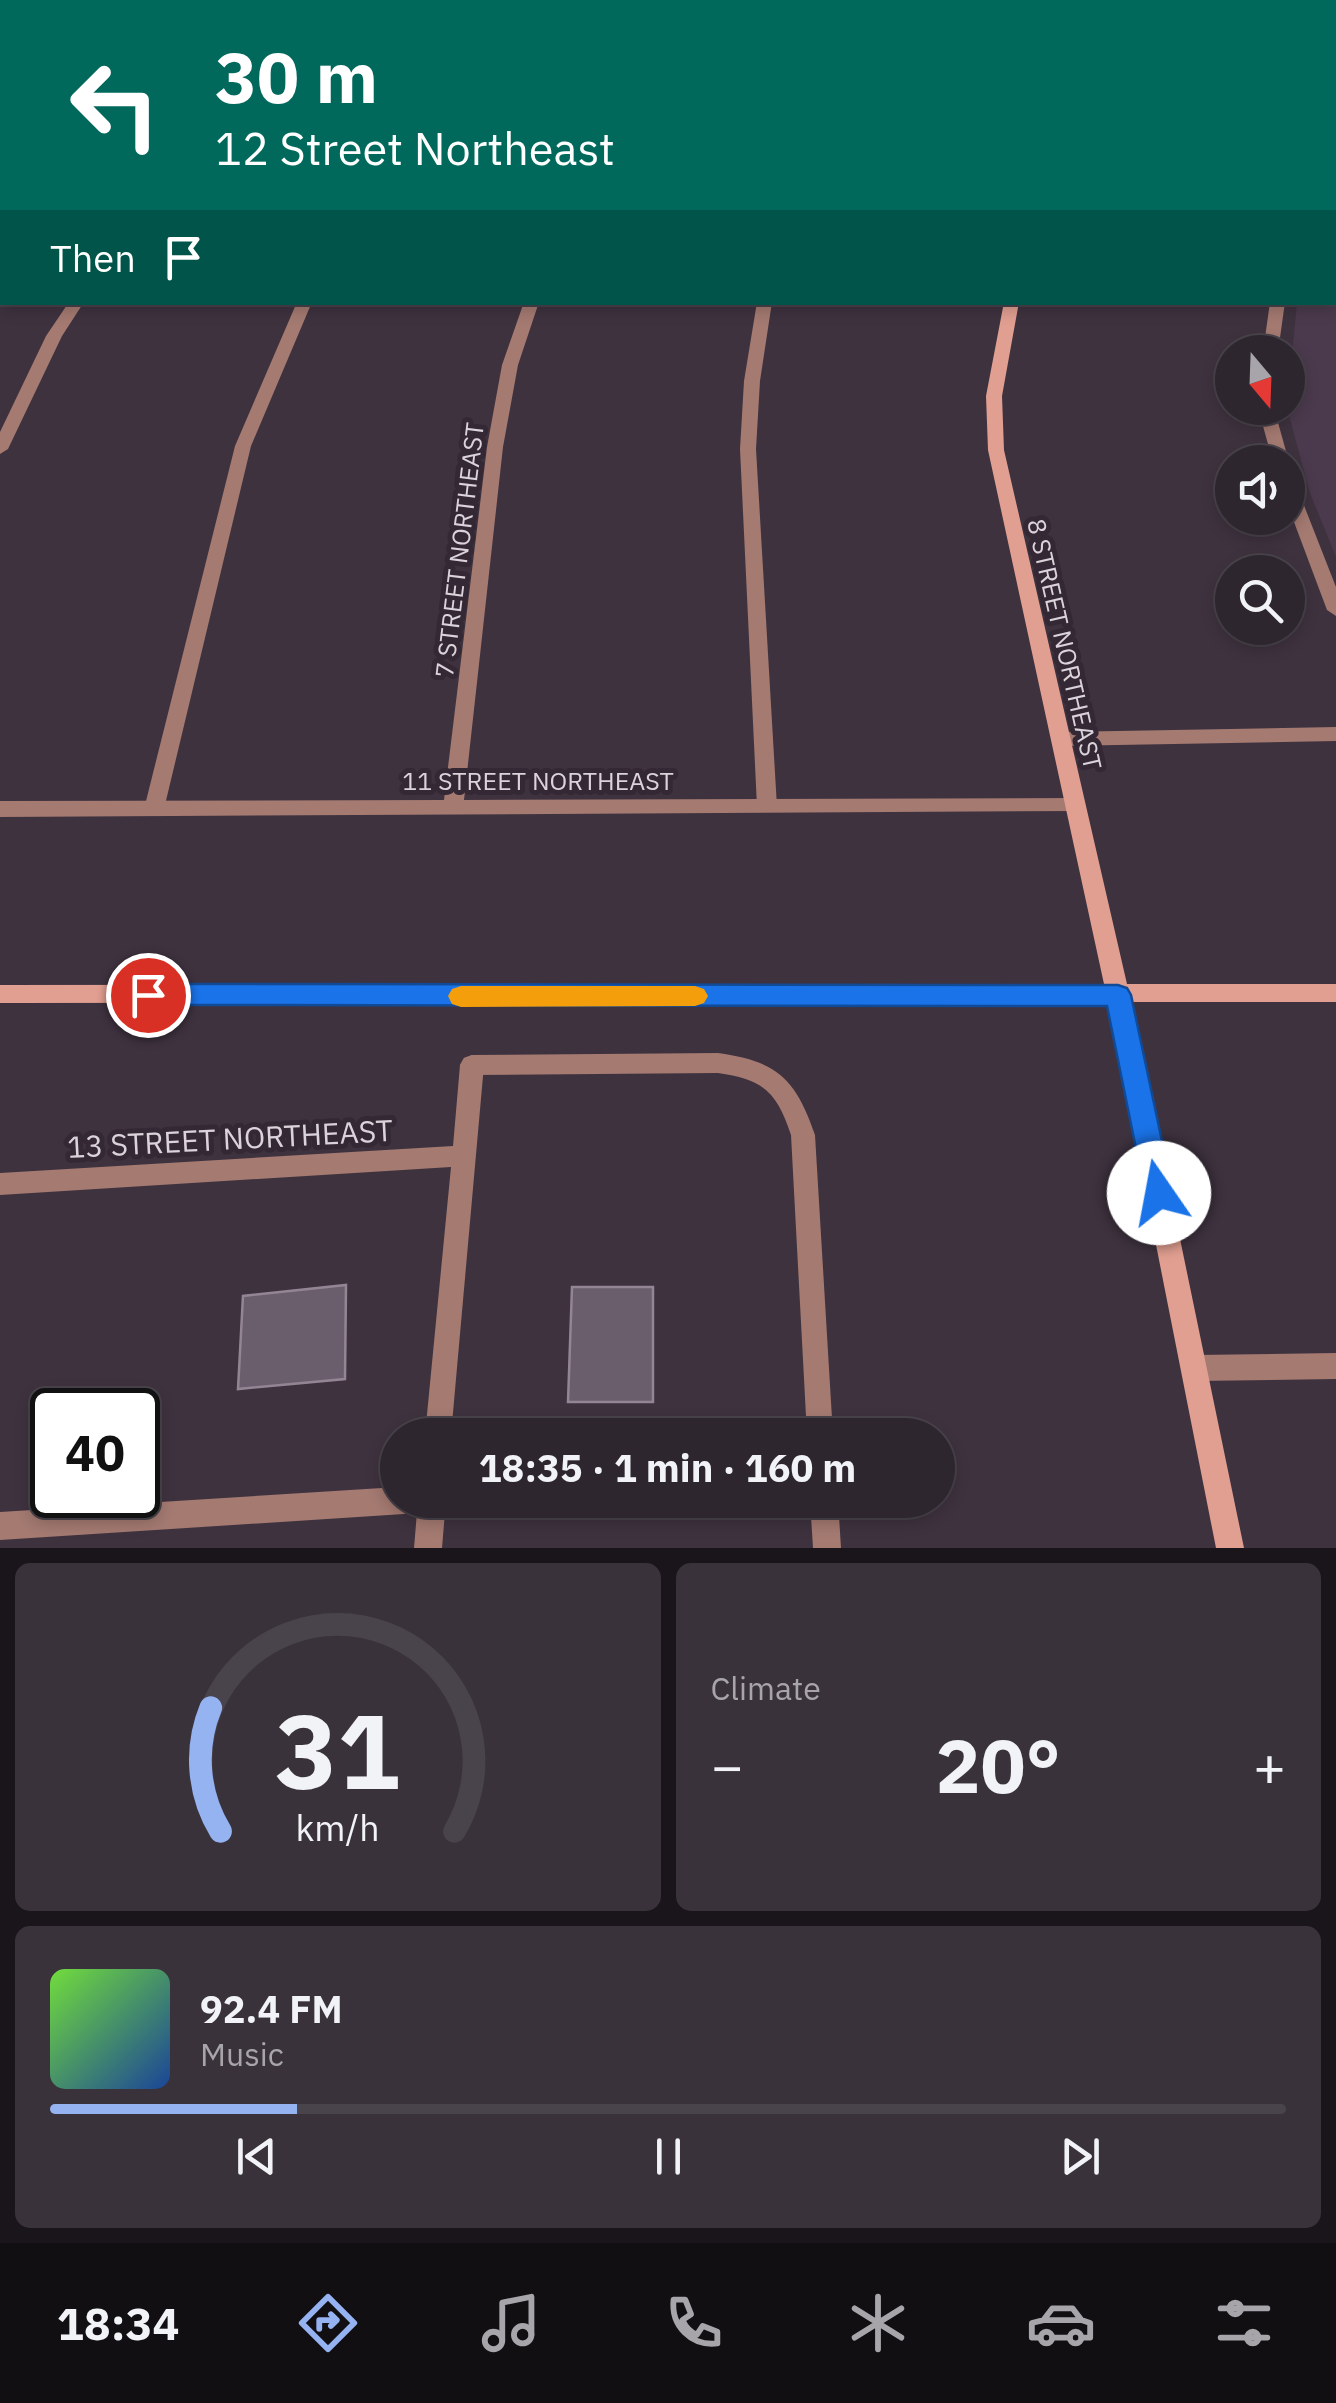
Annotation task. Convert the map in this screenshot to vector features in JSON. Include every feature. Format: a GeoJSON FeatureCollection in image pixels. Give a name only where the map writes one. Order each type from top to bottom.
{"type":"FeatureCollection","features":[{"type":"Feature","properties":{"kind":"street"},"geometry":{"type":"LineString","coordinates":[[0,449],[54,336],[75,305]]}},
{"type":"Feature","properties":{"kind":"street"},"geometry":{"type":"LineString","coordinates":[[154,809],[243,446],[304,305]]}},
{"type":"Feature","properties":{"kind":"street","name":"7 STREET NORTHEAST"},"geometry":{"type":"LineString","coordinates":[[453,808],[495,447],[510,365],[531,305]]}},
{"type":"Feature","properties":{"kind":"street"},"geometry":{"type":"LineString","coordinates":[[765,305],[752,380],[748,449],[767,807]]}},
{"type":"Feature","properties":{"kind":"street","name":"8 STREET NORTHEAST"},"geometry":{"type":"LineString","coordinates":[[1011,305],[994,396],[996,450],[1118,995],[1230,1548]]}},
{"type":"Feature","properties":{"kind":"street"},"geometry":{"type":"LineString","coordinates":[[1273,335],[1278,305]]}},
{"type":"Feature","properties":{"kind":"street"},"geometry":{"type":"LineString","coordinates":[[1305,529],[1336,610]]}},
{"type":"Feature","properties":{"kind":"street"},"geometry":{"type":"LineString","coordinates":[[1060,739],[1336,734]]}},
{"type":"Feature","properties":{"kind":"street","name":"11 STREET NORTHEAST"},"geometry":{"type":"LineString","coordinates":[[0,809],[1076,806]]}},
{"type":"Feature","properties":{"kind":"street"},"geometry":{"type":"LineString","coordinates":[[0,994],[1336,993]]}},
{"type":"Feature","properties":{"kind":"street"},"geometry":{"type":"LineString","coordinates":[[440,1418],[472,1065],[718,1063],[745,1066],[774,1079],[793,1101],[802,1135],[819,1418]]}},
{"type":"Feature","properties":{"kind":"street","name":"13 STREET NORTHEAST"},"geometry":{"type":"LineString","coordinates":[[0,1184],[464,1156]]}},
{"type":"Feature","properties":{"kind":"street"},"geometry":{"type":"LineString","coordinates":[[1195,1368],[1336,1366]]}},
{"type":"Feature","properties":{"kind":"street"},"geometry":{"type":"LineString","coordinates":[[0,1526],[380,1502]]}},
{"type":"Feature","properties":{"kind":"street"},"geometry":{"type":"LineString","coordinates":[[428,1548],[430,1518]]}},
{"type":"Feature","properties":{"kind":"street"},"geometry":{"type":"LineString","coordinates":[[825,1518],[827,1548]]}},
{"type":"Feature","properties":{"kind":"shaded area"},"geometry":{"type":"Polygon","coordinates":[[[1297,305],[1336,305],[1336,557],[1310,493],[1305,475],[1305,445],[1297,445],[1292,425],[1305,425],[1305,335],[1294,335],[1297,305]]]}},
{"type":"Feature","properties":{"kind":"building"},"geometry":{"type":"Polygon","coordinates":[[[346,1285],[345,1379],[238,1389],[243,1296],[346,1285]]]}},
{"type":"Feature","properties":{"kind":"building"},"geometry":{"type":"Polygon","coordinates":[[[572,1287],[653,1287],[653,1402],[568,1402],[572,1287]]]}},
{"type":"Feature","properties":{"kind":"slow traffic"},"geometry":{"type":"LineString","coordinates":[[461,996],[695,996]]}},
{"type":"Feature","properties":{"kind":"route"},"geometry":{"type":"LineString","coordinates":[[148,995],[1118,995],[1159,1193]]}}]}
